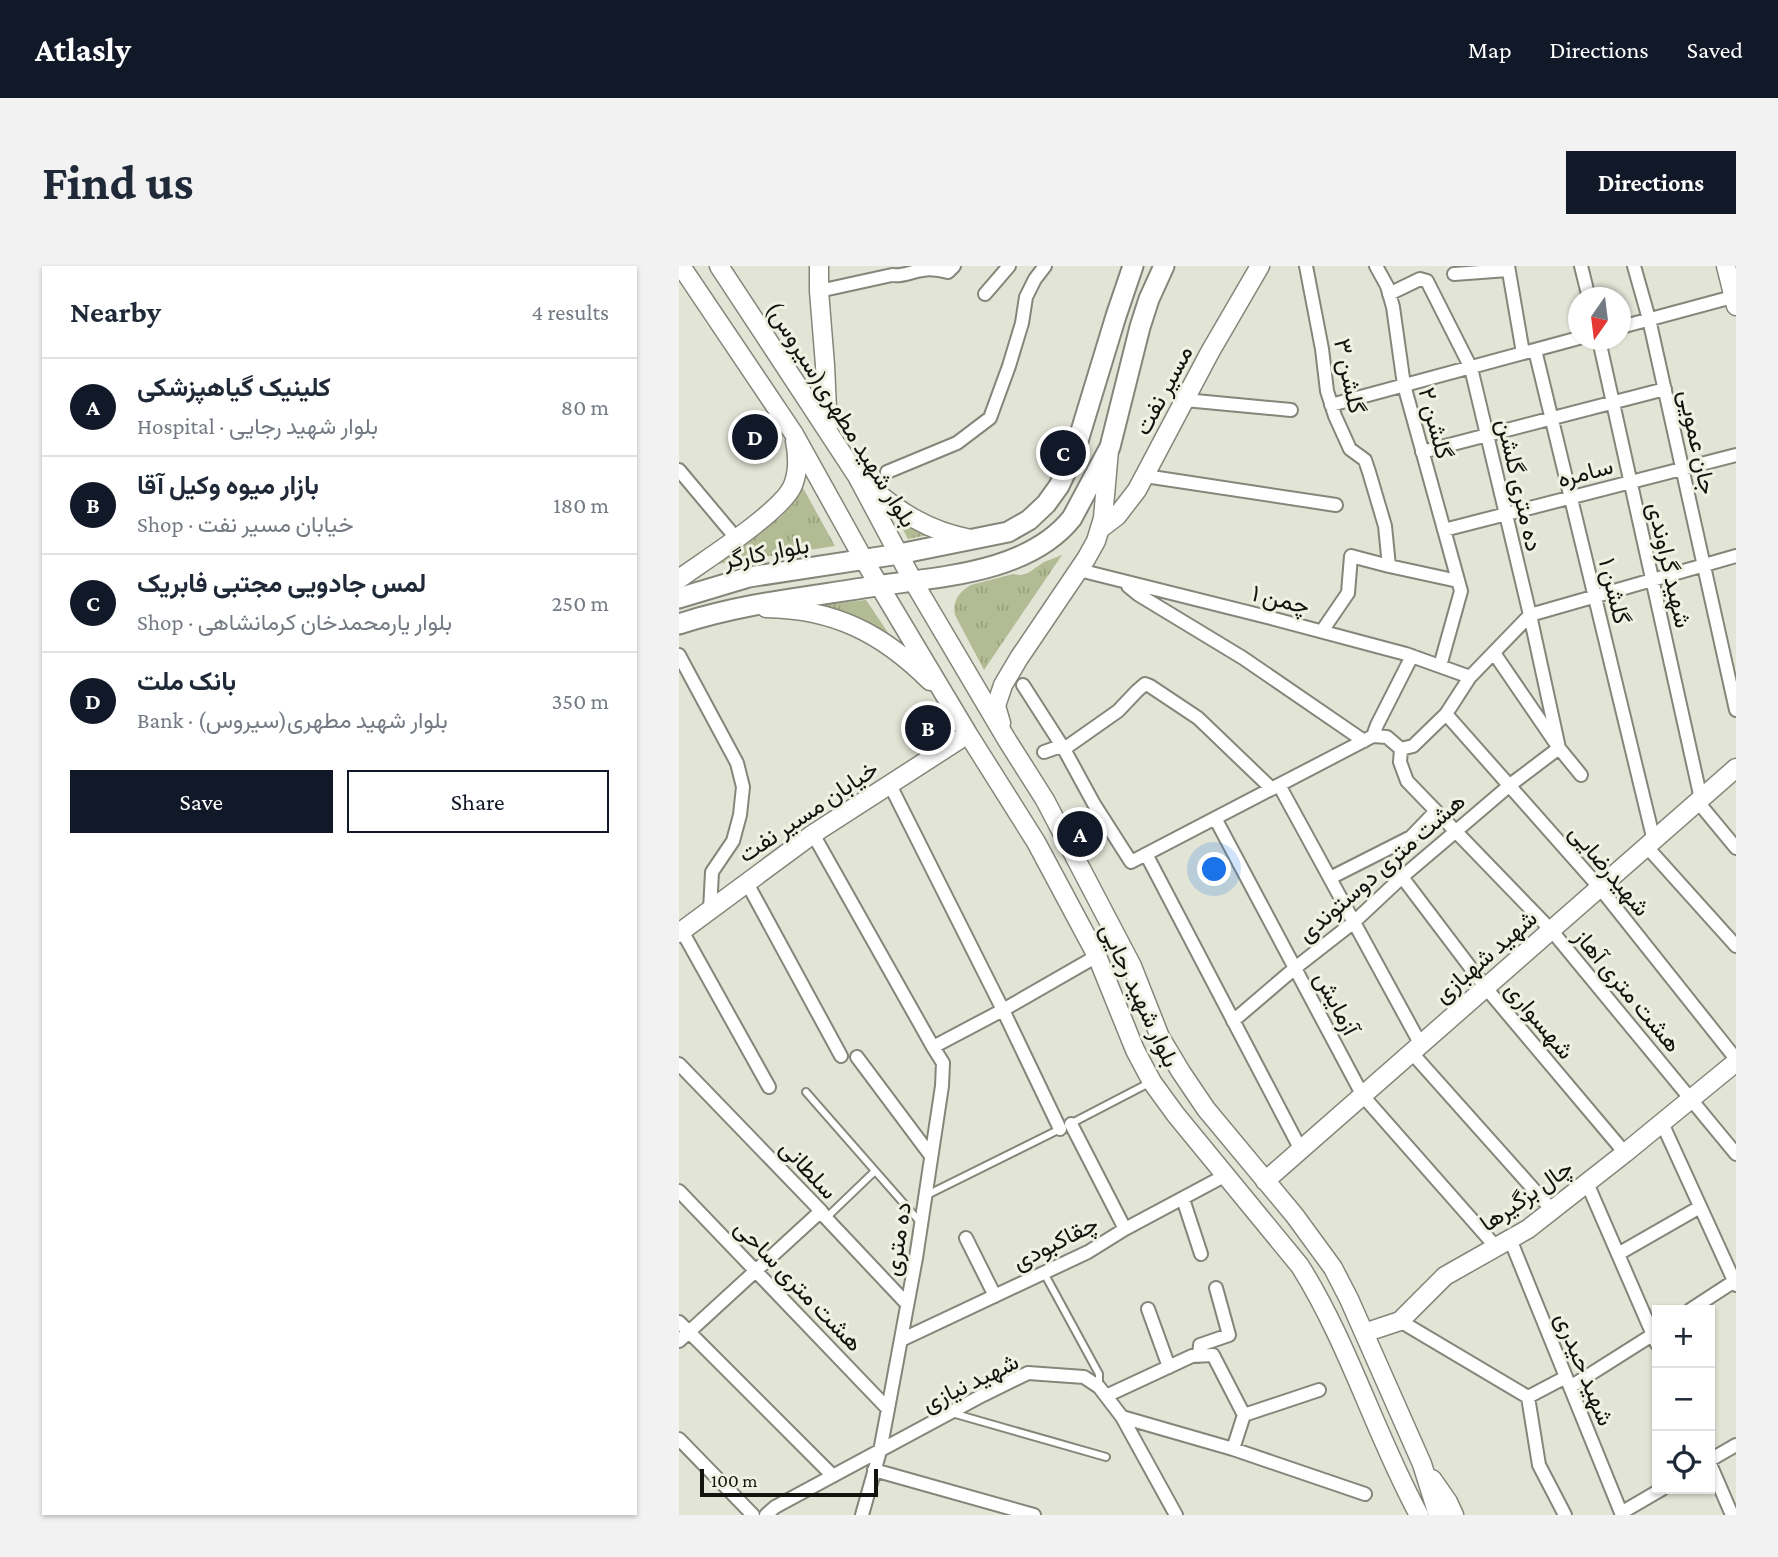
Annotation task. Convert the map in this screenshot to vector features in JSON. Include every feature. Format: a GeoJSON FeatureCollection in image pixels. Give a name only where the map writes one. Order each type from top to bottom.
{"type":"FeatureCollection","features":[{"type":"Feature","properties":{"kind":"main road","name":"بلوار شهید مطهری(سیروس)"},"geometry":{"type":"LineString","coordinates":[[681,266],[794,434],[864,560]]}},
{"type":"Feature","properties":{"kind":"main road","name":"بلوار شهید مطهری(سیروس)"},"geometry":{"type":"LineString","coordinates":[[719,266],[857,476],[899,554]]}},
{"type":"Feature","properties":{"kind":"main road"},"geometry":{"type":"LineString","coordinates":[[819,266],[828,432]]}},
{"type":"Feature","properties":{"kind":"main road","name":"بلوار کارگر"},"geometry":{"type":"LineString","coordinates":[[679,598],[749,577],[899,554],[1008,532],[1029,520],[1046,504],[1059,486],[1074,453],[1133,266]]}},
{"type":"Feature","properties":{"kind":"main road"},"geometry":{"type":"LineString","coordinates":[[1007,740],[996,706],[999,695],[1019,658],[1092,550],[1100,529],[1110,447],[1149,299],[1164,266]]}},
{"type":"Feature","properties":{"kind":"main road","name":"مسیر نفت"},"geometry":{"type":"LineString","coordinates":[[1100,529],[1117,516],[1145,476],[1210,352],[1260,266]]}},
{"type":"Feature","properties":{"kind":"main road"},"geometry":{"type":"LineString","coordinates":[[1726,266],[1735,299]]}},
{"type":"Feature","properties":{"kind":"main road"},"geometry":{"type":"LineString","coordinates":[[679,579],[767,515],[788,495],[797,473],[798,458],[794,434]]}},
{"type":"Feature","properties":{"kind":"main road"},"geometry":{"type":"LineString","coordinates":[[679,624],[756,604],[981,569],[1030,552],[1049,541],[1072,519],[1110,447]]}},
{"type":"Feature","properties":{"kind":"main road"},"geometry":{"type":"LineString","coordinates":[[857,476],[882,498],[926,526],[946,534],[971,539]]}},
{"type":"Feature","properties":{"kind":"main road","name":"بلوار شهید رجایی"},"geometry":{"type":"LineString","coordinates":[[899,554],[1045,800],[1132,966],[1156,1029],[1181,1072],[1206,1108],[1295,1216],[1333,1268],[1422,1464],[1438,1515]]}},
{"type":"Feature","properties":{"kind":"main road","name":"بلوار شهید رجایی"},"geometry":{"type":"LineString","coordinates":[[864,560],[1036,842],[1097,956],[1127,1033],[1152,1082],[1300,1266],[1315,1290],[1328,1313],[1405,1490],[1419,1515]]}},
{"type":"Feature","properties":{"kind":"main road"},"geometry":{"type":"LineString","coordinates":[[749,577],[761,582],[765,590],[763,598],[756,604]]}},
{"type":"Feature","properties":{"kind":"main road"},"geometry":{"type":"LineString","coordinates":[[731,609],[790,609],[813,612],[865,631],[890,646],[947,699]]}},
{"type":"Feature","properties":{"kind":"main road","name":"خیابان مسیر نفت"},"geometry":{"type":"LineString","coordinates":[[680,932],[813,834],[968,734]]}},
{"type":"Feature","properties":{"kind":"main road","name":"شهید شهبازی"},"geometry":{"type":"LineString","coordinates":[[1265,1181],[1736,768]]}},
{"type":"Feature","properties":{"kind":"main road"},"geometry":{"type":"LineString","coordinates":[[1127,1033],[1156,1029]]}},
{"type":"Feature","properties":{"kind":"main road"},"geometry":{"type":"LineString","coordinates":[[1135,1050],[1156,1029]]}},
{"type":"Feature","properties":{"kind":"main road","name":"چال بزگیرها"},"geometry":{"type":"LineString","coordinates":[[1364,1333],[1400,1321],[1445,1276],[1528,1229],[1692,1099],[1736,1060]]}},
{"type":"Feature","properties":{"kind":"main road","name":"چال بزگیرها"},"geometry":{"type":"LineString","coordinates":[[1710,1084],[1736,1073]]}},
{"type":"Feature","properties":{"kind":"main road"},"geometry":{"type":"LineString","coordinates":[[1422,1464],[1454,1515]]}},
{"type":"Feature","properties":{"kind":"main road"},"geometry":{"type":"LineString","coordinates":[[1405,1490],[1409,1515]]}},
{"type":"Feature","properties":{"kind":"street"},"geometry":{"type":"LineString","coordinates":[[819,291],[892,275],[897,277],[920,270],[948,272],[954,266]]}},
{"type":"Feature","properties":{"kind":"street"},"geometry":{"type":"LineString","coordinates":[[985,294],[1009,266]]}},
{"type":"Feature","properties":{"kind":"street"},"geometry":{"type":"LineString","coordinates":[[887,472],[957,443],[990,418],[1022,323],[1026,297],[1045,266]]}},
{"type":"Feature","properties":{"kind":"street","name":"گلشن ۳"},"geometry":{"type":"LineString","coordinates":[[1306,266],[1327,391],[1350,449],[1365,460],[1385,526],[1389,566]]}},
{"type":"Feature","properties":{"kind":"street","name":"گلشن ۲"},"geometry":{"type":"LineString","coordinates":[[1376,266],[1387,286],[1393,307],[1404,385],[1459,586]]}},
{"type":"Feature","properties":{"kind":"street"},"geometry":{"type":"LineString","coordinates":[[1581,266],[1586,287]]}},
{"type":"Feature","properties":{"kind":"street","name":"جان عمویی"},"geometry":{"type":"LineString","coordinates":[[1634,266],[1649,319],[1736,710]]}},
{"type":"Feature","properties":{"kind":"street"},"geometry":{"type":"LineString","coordinates":[[1454,274],[1508,268]]}},
{"type":"Feature","properties":{"kind":"street","name":"گلشن ۱"},"geometry":{"type":"LineString","coordinates":[[1508,268],[1529,352],[1552,418],[1651,844]]}},
{"type":"Feature","properties":{"kind":"street","name":"ده متری گلشن"},"geometry":{"type":"LineString","coordinates":[[1389,294],[1420,279],[1427,281],[1471,368],[1559,748]]}},
{"type":"Feature","properties":{"kind":"street"},"geometry":{"type":"LineString","coordinates":[[1631,324],[1735,299]]}},
{"type":"Feature","properties":{"kind":"street"},"geometry":{"type":"LineString","coordinates":[[1331,405],[1568,341]]}},
{"type":"Feature","properties":{"kind":"street","name":"شهید گراوندی"},"geometry":{"type":"LineString","coordinates":[[1601,350],[1699,800]]}},
{"type":"Feature","properties":{"kind":"street"},"geometry":{"type":"LineString","coordinates":[[1422,452],[1665,389]]}},
{"type":"Feature","properties":{"kind":"street"},"geometry":{"type":"LineString","coordinates":[[1185,400],[1291,410]]}},
{"type":"Feature","properties":{"kind":"street","name":"سامره"},"geometry":{"type":"LineString","coordinates":[[1444,530],[1736,455]]}},
{"type":"Feature","properties":{"kind":"street"},"geometry":{"type":"LineString","coordinates":[[679,470],[736,538]]}},
{"type":"Feature","properties":{"kind":"street"},"geometry":{"type":"LineString","coordinates":[[1145,476],[1336,505]]}},
{"type":"Feature","properties":{"kind":"street"},"geometry":{"type":"LineString","coordinates":[[1322,631],[1348,593],[1351,556],[1459,586],[1440,666]]}},
{"type":"Feature","properties":{"kind":"street"},"geometry":{"type":"LineString","coordinates":[[1023,685],[1131,862],[1368,739],[1387,737],[1401,749],[1413,746],[1446,714],[1470,677],[1530,615],[1736,556]]}},
{"type":"Feature","properties":{"kind":"street","name":"چمن ۱"},"geometry":{"type":"LineString","coordinates":[[1079,570],[1322,631],[1412,656],[1470,677]]}},
{"type":"Feature","properties":{"kind":"street"},"geometry":{"type":"LineString","coordinates":[[1123,582],[1368,739]]}},
{"type":"Feature","properties":{"kind":"street"},"geometry":{"type":"LineString","coordinates":[[1494,653],[1559,748],[1581,775]]}},
{"type":"Feature","properties":{"kind":"street"},"geometry":{"type":"LineString","coordinates":[[679,654],[737,763],[743,787],[740,815],[733,841],[712,872],[710,910]]}},
{"type":"Feature","properties":{"kind":"street"},"geometry":{"type":"LineString","coordinates":[[1368,739],[1412,656]]}},
{"type":"Feature","properties":{"kind":"street"},"geometry":{"type":"LineString","coordinates":[[1064,749],[1118,711],[1145,684],[1198,718],[1276,787],[1354,922],[1416,1049],[1552,1210]]}},
{"type":"Feature","properties":{"kind":"street","name":"شهیدرضایی"},"geometry":{"type":"LineString","coordinates":[[1446,714],[1600,888],[1736,1060]]}},
{"type":"Feature","properties":{"kind":"street"},"geometry":{"type":"LineString","coordinates":[[1044,752],[1058,747],[1064,749]]}},
{"type":"Feature","properties":{"kind":"street","name":"هشت متری دوستوندی"},"geometry":{"type":"LineString","coordinates":[[1233,1021],[1354,922],[1402,877],[1510,785],[1559,748]]}},
{"type":"Feature","properties":{"kind":"street","name":"هشت متری آهاز"},"geometry":{"type":"LineString","coordinates":[[1401,749],[1400,762],[1408,780],[1552,931],[1736,1154]]}},
{"type":"Feature","properties":{"kind":"street"},"geometry":{"type":"LineString","coordinates":[[890,785],[1065,1127],[1125,1228]]}},
{"type":"Feature","properties":{"kind":"street"},"geometry":{"type":"LineString","coordinates":[[1699,800],[1736,848]]}},
{"type":"Feature","properties":{"kind":"street"},"geometry":{"type":"LineString","coordinates":[[1330,878],[1411,837],[1436,811]]}},
{"type":"Feature","properties":{"kind":"street","name":"آزمایش"},"geometry":{"type":"LineString","coordinates":[[1215,818],[1363,1096]]}},
{"type":"Feature","properties":{"kind":"street","name":"ده متری"},"geometry":{"type":"LineString","coordinates":[[813,834],[938,1044],[943,1063],[942,1086],[901,1340],[880,1451],[862,1515]]}},
{"type":"Feature","properties":{"kind":"street"},"geometry":{"type":"LineString","coordinates":[[1651,844],[1736,946]]}},
{"type":"Feature","properties":{"kind":"street"},"geometry":{"type":"LineString","coordinates":[[1146,854],[1301,1150]]}},
{"type":"Feature","properties":{"kind":"street","name":"شهسواری"},"geometry":{"type":"LineString","coordinates":[[1402,877],[1486,988],[1625,1153]]}},
{"type":"Feature","properties":{"kind":"street"},"geometry":{"type":"LineString","coordinates":[[747,883],[841,1056]]}},
{"type":"Feature","properties":{"kind":"street"},"geometry":{"type":"LineString","coordinates":[[680,932],[769,1087]]}},
{"type":"Feature","properties":{"kind":"street"},"geometry":{"type":"LineString","coordinates":[[938,1044],[1097,956]]}},
{"type":"Feature","properties":{"kind":"street"},"geometry":{"type":"LineString","coordinates":[[857,1057],[931,1156]]}},
{"type":"Feature","properties":{"kind":"street","name":"سلطانی"},"geometry":{"type":"LineString","coordinates":[[679,1064],[907,1304]]}},
{"type":"Feature","properties":{"kind":"street"},"geometry":{"type":"LineString","coordinates":[[1363,1096],[1503,1243]]}},
{"type":"Feature","properties":{"kind":"street"},"geometry":{"type":"LineString","coordinates":[[1662,1123],[1735,1282],[1698,1305]]}},
{"type":"Feature","properties":{"kind":"street","name":"چقاکبودی"},"geometry":{"type":"LineString","coordinates":[[901,1340],[1088,1252],[1125,1228],[1226,1175]]}},
{"type":"Feature","properties":{"kind":"street"},"geometry":{"type":"LineString","coordinates":[[1587,1183],[1652,1328]]}},
{"type":"Feature","properties":{"kind":"street","name":"هشت متری ساحی"},"geometry":{"type":"LineString","coordinates":[[679,1191],[888,1409]]}},
{"type":"Feature","properties":{"kind":"street"},"geometry":{"type":"LineString","coordinates":[[1182,1199],[1201,1254]]}},
{"type":"Feature","properties":{"kind":"street"},"geometry":{"type":"LineString","coordinates":[[1618,1254],[1700,1207]]}},
{"type":"Feature","properties":{"kind":"street"},"geometry":{"type":"LineString","coordinates":[[684,1336],[756,1270],[823,1214]]}},
{"type":"Feature","properties":{"kind":"street"},"geometry":{"type":"LineString","coordinates":[[966,1238],[995,1296]]}},
{"type":"Feature","properties":{"kind":"street","name":"شهید حیدری"},"geometry":{"type":"LineString","coordinates":[[1503,1243],[1568,1382],[1621,1514]]}},
{"type":"Feature","properties":{"kind":"street"},"geometry":{"type":"LineString","coordinates":[[1199,1356],[1200,1345],[1229,1335],[1216,1287]]}},
{"type":"Feature","properties":{"kind":"street"},"geometry":{"type":"LineString","coordinates":[[1148,1309],[1169,1367]]}},
{"type":"Feature","properties":{"kind":"street"},"geometry":{"type":"LineString","coordinates":[[1400,1321],[1528,1397]]}},
{"type":"Feature","properties":{"kind":"street"},"geometry":{"type":"LineString","coordinates":[[679,1322],[684,1336],[833,1476]]}},
{"type":"Feature","properties":{"kind":"street"},"geometry":{"type":"LineString","coordinates":[[1528,1397],[1568,1382],[1652,1339]]}},
{"type":"Feature","properties":{"kind":"street"},"geometry":{"type":"LineString","coordinates":[[1176,1515],[1122,1416],[1102,1392],[1192,1356],[1213,1355],[1244,1415],[1233,1449]]}},
{"type":"Feature","properties":{"kind":"street","name":"شهید نیازی"},"geometry":{"type":"LineString","coordinates":[[767,1515],[775,1507],[1028,1373],[1084,1377],[1102,1392]]}},
{"type":"Feature","properties":{"kind":"street"},"geometry":{"type":"LineString","coordinates":[[1244,1415],[1319,1390]]}},
{"type":"Feature","properties":{"kind":"street"},"geometry":{"type":"LineString","coordinates":[[1528,1397],[1539,1465],[1565,1515]]}},
{"type":"Feature","properties":{"kind":"street"},"geometry":{"type":"LineString","coordinates":[[1122,1416],[1233,1449],[1366,1494]]}},
{"type":"Feature","properties":{"kind":"street"},"geometry":{"type":"LineString","coordinates":[[679,1440],[753,1515]]}},
{"type":"Feature","properties":{"kind":"street"},"geometry":{"type":"LineString","coordinates":[[1715,1459],[1736,1444]]}},
{"type":"Feature","properties":{"kind":"street"},"geometry":{"type":"LineString","coordinates":[[874,1470],[1011,1512],[1034,1515]]}},
{"type":"Feature","properties":{"kind":"street"},"geometry":{"type":"LineString","coordinates":[[1715,1474],[1732,1515]]}},
{"type":"Feature","properties":{"kind":"street"},"geometry":{"type":"LineString","coordinates":[[1621,1514],[1654,1494]]}},
{"type":"Feature","properties":{"kind":"lane"},"geometry":{"type":"LineString","coordinates":[[925,1195],[1152,1082]]}},
{"type":"Feature","properties":{"kind":"lane"},"geometry":{"type":"LineString","coordinates":[[806,1092],[921,1223]]}},
{"type":"Feature","properties":{"kind":"lane"},"geometry":{"type":"LineString","coordinates":[[823,1214],[875,1171]]}},
{"type":"Feature","properties":{"kind":"lane"},"geometry":{"type":"LineString","coordinates":[[1044,1273],[1099,1374],[1102,1392]]}},
{"type":"Feature","properties":{"kind":"lane"},"geometry":{"type":"LineString","coordinates":[[950,1413],[1105,1457]]}},
{"type":"Feature","properties":{"kind":"green space"},"geometry":{"type":"Polygon","coordinates":[[[802,486],[835,546],[711,565],[780,518],[794,503],[802,486]]]}},
{"type":"Feature","properties":{"kind":"green space"},"geometry":{"type":"Polygon","coordinates":[[[896,516],[928,535],[908,539],[896,516]]]}},
{"type":"Feature","properties":{"kind":"green space"},"geometry":{"type":"Polygon","coordinates":[[[1062,555],[984,670],[955,615],[957,597],[971,585],[1013,574],[1028,573],[1044,562],[1062,555]]]}},
{"type":"Feature","properties":{"kind":"green space"},"geometry":{"type":"Polygon","coordinates":[[[866,600],[889,634],[855,616],[818,605],[866,600]]]}},
{"type":"Feature","properties":{"kind":"place","name":"بانک ملت"},"geometry":{"type":"Point","coordinates":[755,437]}},
{"type":"Feature","properties":{"kind":"place","name":"لمس جادویی مجتبی فابریک"},"geometry":{"type":"Point","coordinates":[1063,453]}},
{"type":"Feature","properties":{"kind":"place","name":"بازار میوه وکیل آقا"},"geometry":{"type":"Point","coordinates":[928,728]}},
{"type":"Feature","properties":{"kind":"place","name":"کلینیک گیاهپزشکی"},"geometry":{"type":"Point","coordinates":[1080,834]}}]}
